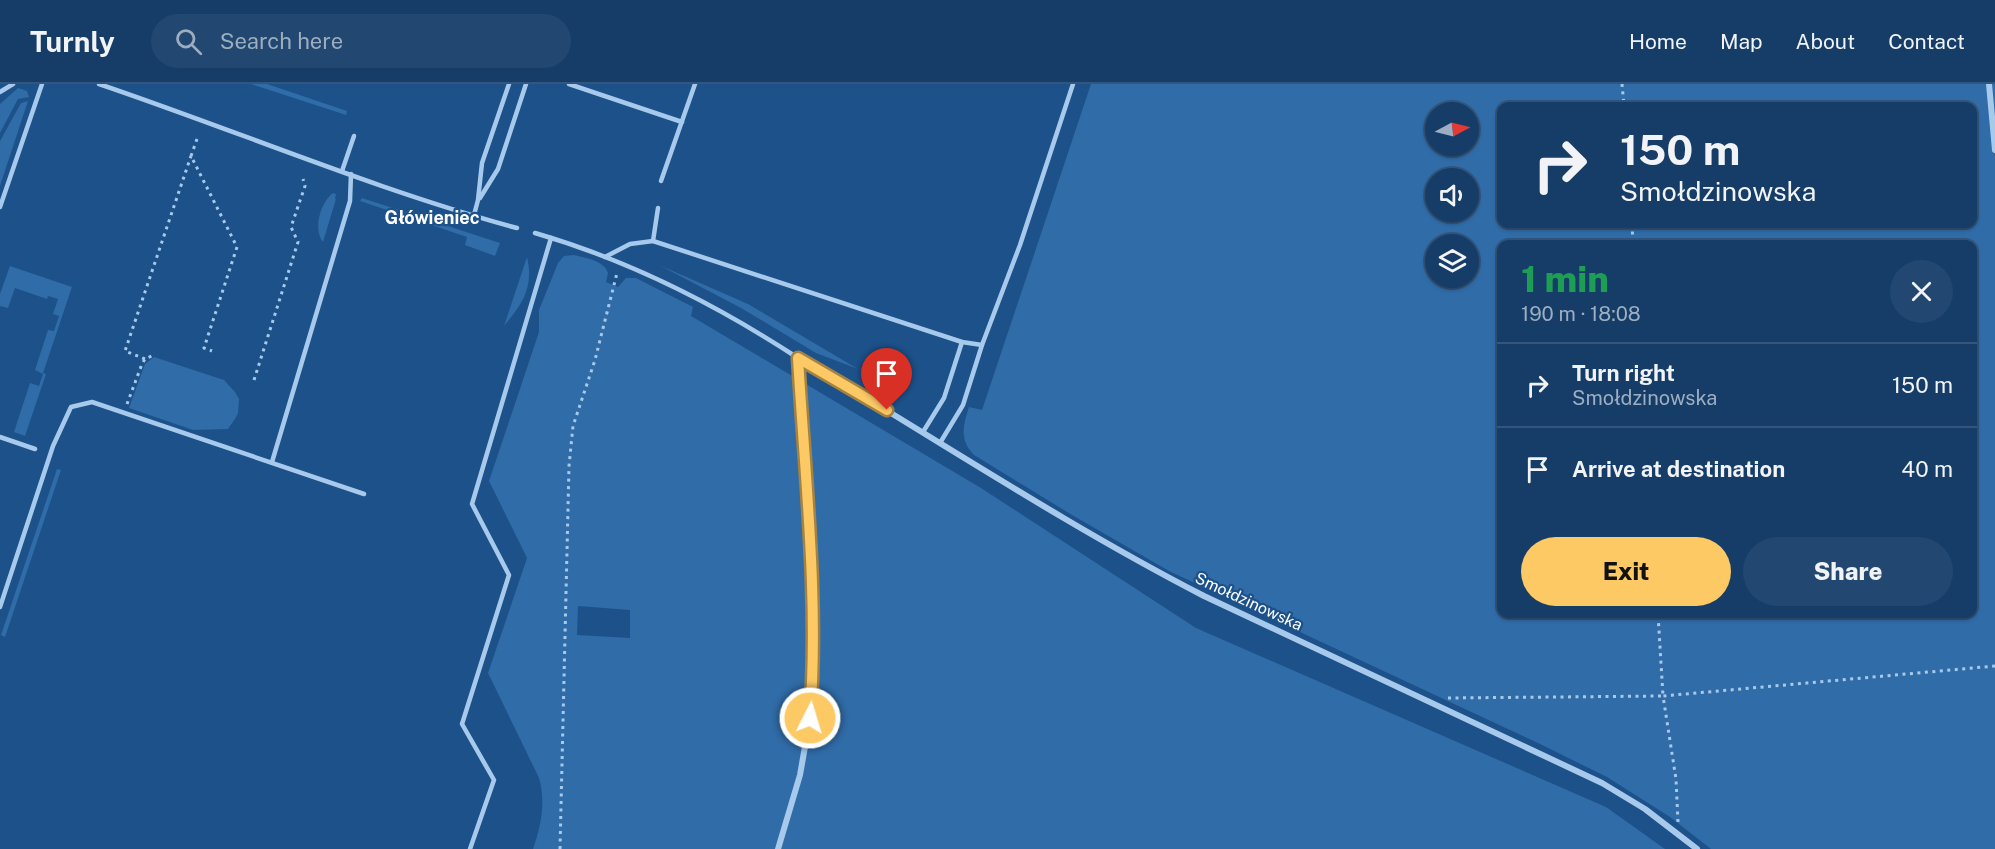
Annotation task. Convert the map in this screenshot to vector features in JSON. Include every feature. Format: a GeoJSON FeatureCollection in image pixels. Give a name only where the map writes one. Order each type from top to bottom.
{"type":"FeatureCollection","features":[{"type":"Feature","properties":{"kind":"street"},"geometry":{"type":"LineString","coordinates":[[1989,84],[1995,150]]}},
{"type":"Feature","properties":{"kind":"street"},"geometry":{"type":"LineString","coordinates":[[778,849],[800,775],[812,692],[812,607],[798,358]]}},
{"type":"Feature","properties":{"kind":"street","name":"Smołdzinowska"},"geometry":{"type":"LineString","coordinates":[[798,358],[1147,567],[1602,783],[1645,809],[1697,849]]}},
{"type":"Feature","properties":{"kind":"lane"},"geometry":{"type":"LineString","coordinates":[[0,92],[13,84]]}},
{"type":"Feature","properties":{"kind":"lane"},"geometry":{"type":"LineString","coordinates":[[0,207],[42,84]]}},
{"type":"Feature","properties":{"kind":"lane"},"geometry":{"type":"LineString","coordinates":[[99,84],[342,171],[517,228]]}},
{"type":"Feature","properties":{"kind":"lane"},"geometry":{"type":"LineString","coordinates":[[474,215],[482,164],[509,84]]}},
{"type":"Feature","properties":{"kind":"lane"},"geometry":{"type":"LineString","coordinates":[[478,200],[498,169],[526,84]]}},
{"type":"Feature","properties":{"kind":"lane"},"geometry":{"type":"LineString","coordinates":[[569,84],[682,122]]}},
{"type":"Feature","properties":{"kind":"lane"},"geometry":{"type":"LineString","coordinates":[[661,182],[695,84]]}},
{"type":"Feature","properties":{"kind":"lane"},"geometry":{"type":"LineString","coordinates":[[940,443],[963,405],[982,345],[1020,245],[1073,84]]}},
{"type":"Feature","properties":{"kind":"lane"},"geometry":{"type":"LineString","coordinates":[[342,171],[354,136]]}},
{"type":"Feature","properties":{"kind":"lane"},"geometry":{"type":"LineString","coordinates":[[272,462],[350,201],[351,174]]}},
{"type":"Feature","properties":{"kind":"lane"},"geometry":{"type":"LineString","coordinates":[[653,241],[658,208]]}},
{"type":"Feature","properties":{"kind":"lane"},"geometry":{"type":"LineString","coordinates":[[535,233],[620,262],[745,325],[798,358]]}},
{"type":"Feature","properties":{"kind":"lane"},"geometry":{"type":"LineString","coordinates":[[470,849],[494,780],[462,724],[509,575],[472,504],[551,238]]}},
{"type":"Feature","properties":{"kind":"lane"},"geometry":{"type":"LineString","coordinates":[[605,257],[630,244],[653,241],[962,342],[982,345]]}},
{"type":"Feature","properties":{"kind":"lane"},"geometry":{"type":"LineString","coordinates":[[923,432],[944,398],[962,342]]}},
{"type":"Feature","properties":{"kind":"lane"},"geometry":{"type":"LineString","coordinates":[[0,607],[53,446],[71,407],[92,402],[364,494]]}},
{"type":"Feature","properties":{"kind":"lane"},"geometry":{"type":"LineString","coordinates":[[0,437],[35,449]]}},
{"type":"Feature","properties":{"kind":"path"},"geometry":{"type":"LineString","coordinates":[[1622,84],[1624,102]]}},
{"type":"Feature","properties":{"kind":"path"},"geometry":{"type":"LineString","coordinates":[[146,359],[125,351],[197,139]]}},
{"type":"Feature","properties":{"kind":"path"},"geometry":{"type":"LineString","coordinates":[[191,156],[237,247],[204,348],[212,351]]}},
{"type":"Feature","properties":{"kind":"path"},"geometry":{"type":"LineString","coordinates":[[254,380],[298,242],[291,227],[305,186],[303,179]]}},
{"type":"Feature","properties":{"kind":"path"},"geometry":{"type":"LineString","coordinates":[[560,849],[569,466],[573,426],[595,360],[620,262]]}},
{"type":"Feature","properties":{"kind":"path"},"geometry":{"type":"LineString","coordinates":[[124,412],[142,364],[154,355]]}},
{"type":"Feature","properties":{"kind":"path"},"geometry":{"type":"LineString","coordinates":[[1658,618],[1663,696],[1676,779],[1679,835]]}},
{"type":"Feature","properties":{"kind":"path"},"geometry":{"type":"LineString","coordinates":[[1446,698],[1663,696],[1995,666]]}},
{"type":"Feature","properties":{"kind":"shaded area"},"geometry":{"type":"Polygon","coordinates":[[[251,84],[267,84],[347,111],[346,115],[251,84]]]}},
{"type":"Feature","properties":{"kind":"shaded area"},"geometry":{"type":"Polygon","coordinates":[[[1091,84],[1995,84],[1995,849],[1711,849],[1670,817],[1607,777],[1169,571],[974,455],[966,444],[964,426],[969,407],[982,410],[1091,84]]]}},
{"type":"Feature","properties":{"kind":"shaded area"},"geometry":{"type":"Polygon","coordinates":[[[18,88],[27,91],[29,97],[18,99],[0,133],[0,104],[18,88]]]}},
{"type":"Feature","properties":{"kind":"shaded area"},"geometry":{"type":"Polygon","coordinates":[[[28,101],[0,186],[0,141],[21,103],[28,101]]]}},
{"type":"Feature","properties":{"kind":"shaded area"},"geometry":{"type":"Polygon","coordinates":[[[333,193],[336,194],[336,199],[323,242],[320,237],[319,216],[328,197],[333,193]]]}},
{"type":"Feature","properties":{"kind":"shaded area"},"geometry":{"type":"Polygon","coordinates":[[[362,198],[500,243],[495,256],[465,245],[467,237],[360,201],[362,198]]]}},
{"type":"Feature","properties":{"kind":"shaded area"},"geometry":{"type":"Polygon","coordinates":[[[574,255],[598,262],[608,273],[606,282],[618,287],[626,278],[636,278],[693,307],[691,316],[981,488],[1196,628],[1606,807],[1665,849],[533,849],[542,814],[539,778],[488,673],[527,558],[489,481],[539,332],[539,310],[558,263],[564,256],[574,255]],[[578,606],[577,635],[630,638],[630,610],[578,606]]]}},
{"type":"Feature","properties":{"kind":"shaded area"},"geometry":{"type":"Polygon","coordinates":[[[527,257],[528,286],[517,310],[504,326],[527,257]]]}},
{"type":"Feature","properties":{"kind":"shaded area"},"geometry":{"type":"Polygon","coordinates":[[[659,265],[748,304],[858,369],[816,353],[741,308],[659,265]]]}},
{"type":"Feature","properties":{"kind":"shaded area"},"geometry":{"type":"Polygon","coordinates":[[[10,266],[72,287],[25,436],[14,432],[30,383],[39,386],[43,374],[35,370],[48,330],[54,331],[59,316],[53,314],[58,299],[48,296],[47,299],[15,288],[8,308],[0,306],[0,294],[10,266]]]}},
{"type":"Feature","properties":{"kind":"shaded area"},"geometry":{"type":"Polygon","coordinates":[[[154,357],[224,380],[239,399],[238,413],[228,429],[193,430],[129,408],[145,364],[154,357]]]}},
{"type":"Feature","properties":{"kind":"shaded area"},"geometry":{"type":"Polygon","coordinates":[[[57,469],[61,470],[5,637],[1,635],[57,469]]]}},
{"type":"Feature","properties":{"kind":"district","name":"Główieniec"},"geometry":{"type":"Point","coordinates":[432,218]}},
{"type":"Feature","properties":{"kind":"route"},"geometry":{"type":"LineString","coordinates":[[810,718],[813,655],[812,607],[798,358],[887,410]]}}]}
